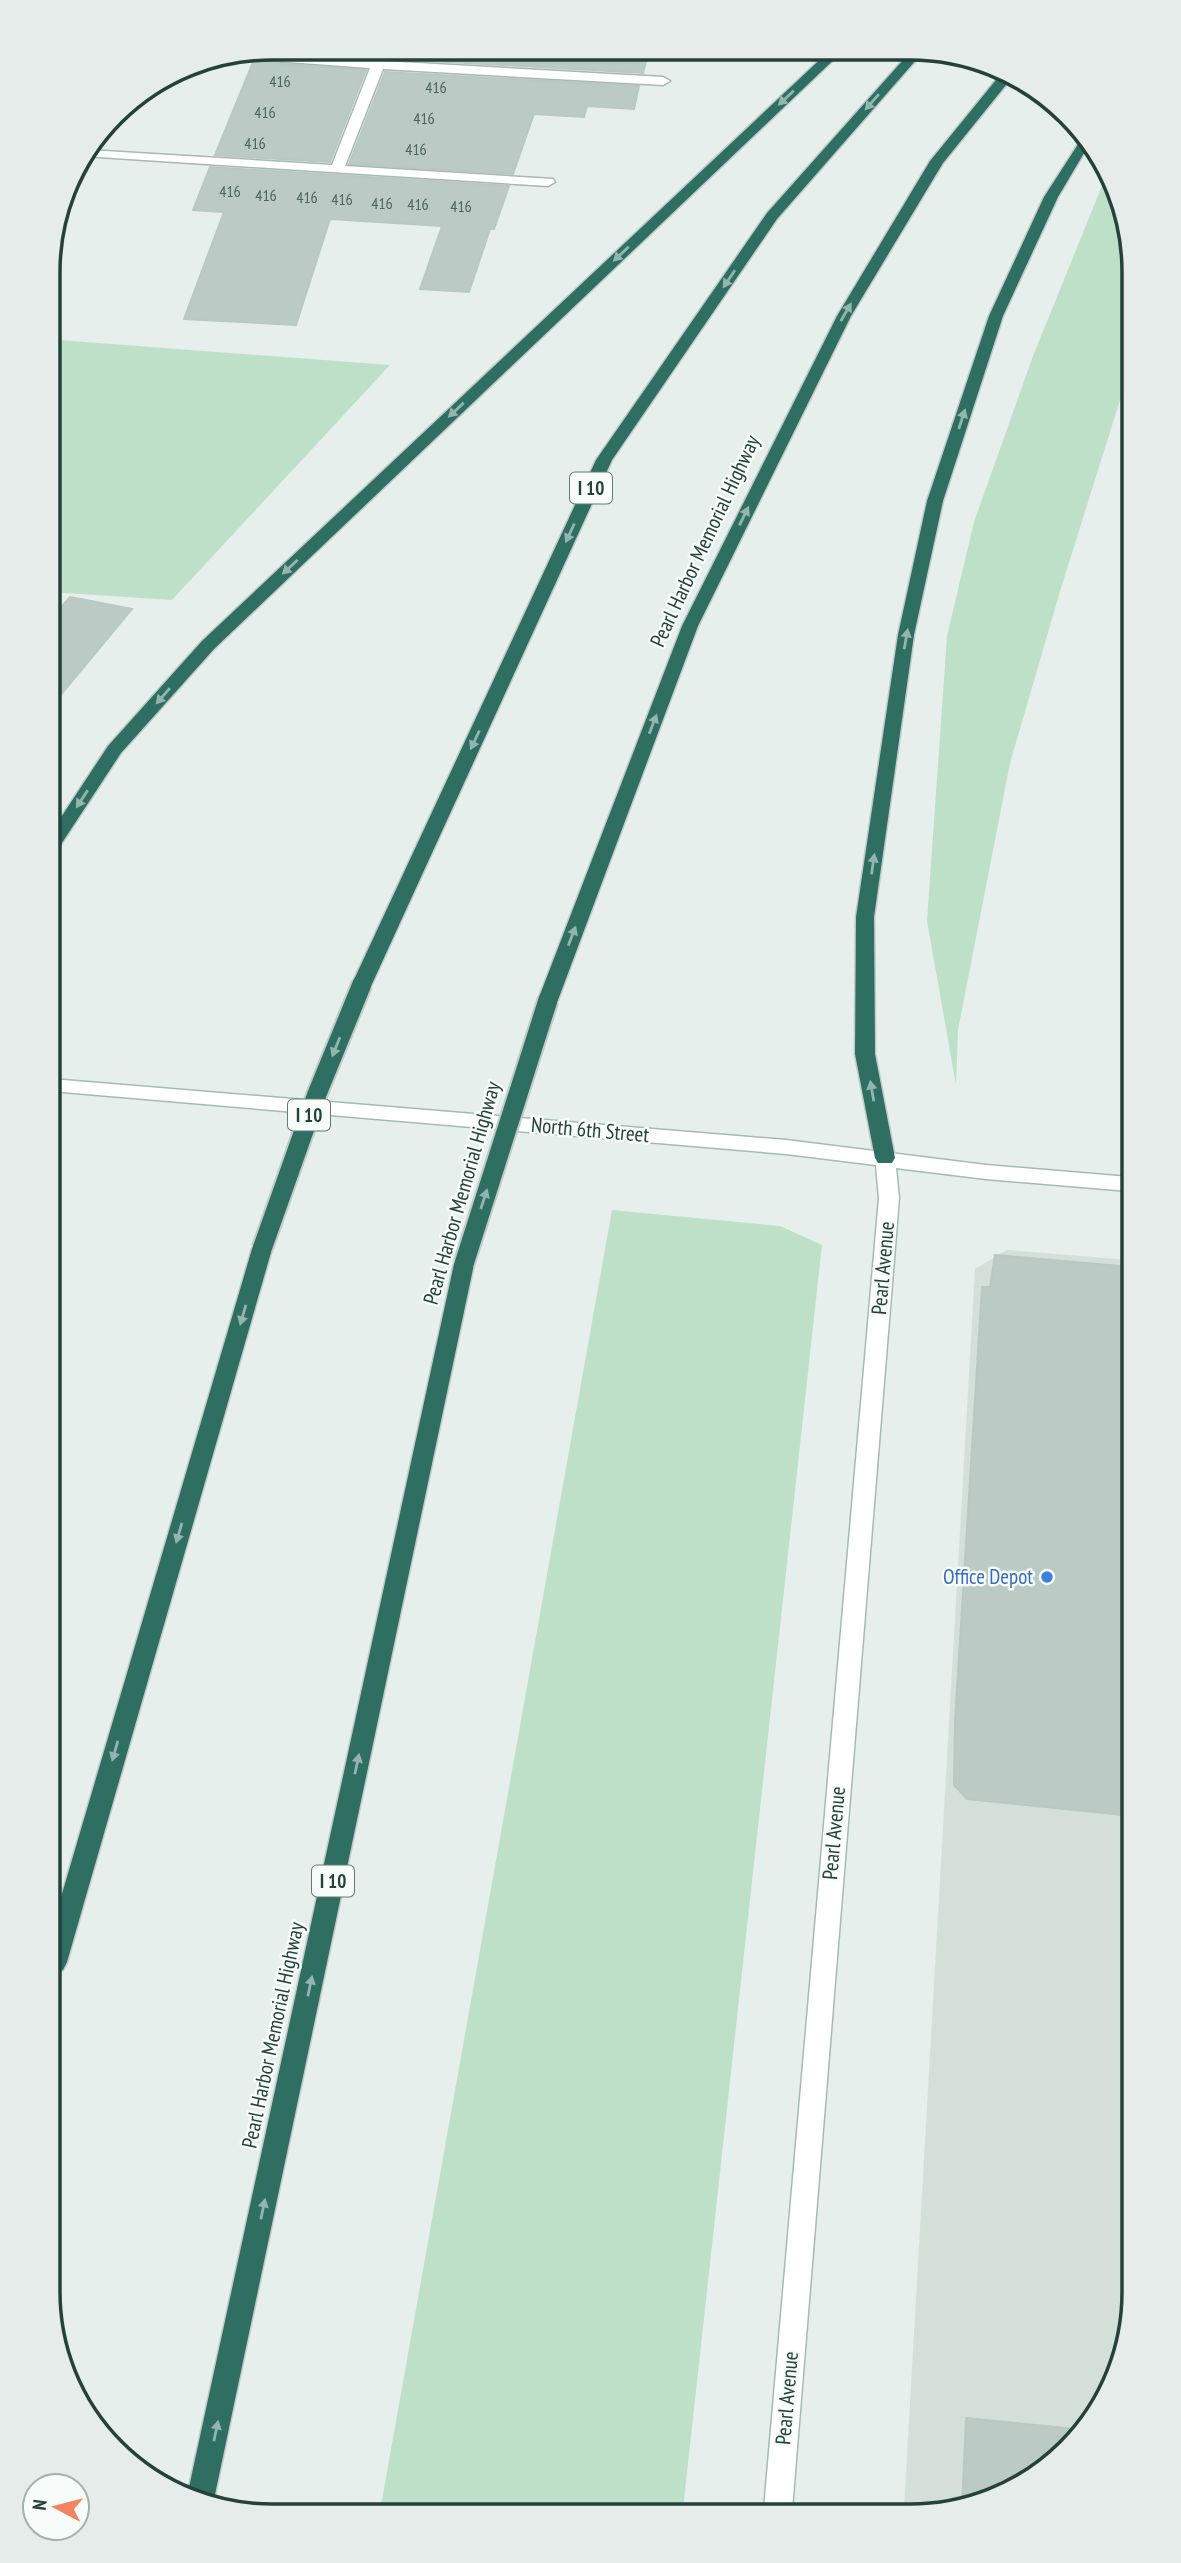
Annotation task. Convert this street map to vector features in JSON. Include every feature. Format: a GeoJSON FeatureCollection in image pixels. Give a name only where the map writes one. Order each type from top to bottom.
{"type":"FeatureCollection","features":[{"type":"Feature","properties":{"kind":"highway"},"geometry":{"type":"LineString","coordinates":[[60,833],[114,750],[208,645],[827,59]]}},
{"type":"Feature","properties":{"kind":"highway","name":"I 10"},"geometry":{"type":"LineString","coordinates":[[59,1944],[262,1249],[317,1094],[362,984],[604,460],[772,216],[911,59]]}},
{"type":"Feature","properties":{"kind":"highway","name":"Pearl Harbor Memorial Highway"},"geometry":{"type":"LineString","coordinates":[[202,2491],[464,1264],[548,1000],[690,626],[702,601],[844,316],[937,161],[1002,81]]}},
{"type":"Feature","properties":{"kind":"highway"},"geometry":{"type":"LineString","coordinates":[[885,1158],[866,1054],[865,916],[906,635],[935,501],[996,316],[1051,197],[1081,147]]}},
{"type":"Feature","properties":{"kind":"main road"},"geometry":{"type":"LineString","coordinates":[[301,60],[663,80]]}},
{"type":"Feature","properties":{"kind":"main road"},"geometry":{"type":"LineString","coordinates":[[337,169],[378,64]]}},
{"type":"Feature","properties":{"kind":"main road"},"geometry":{"type":"LineString","coordinates":[[96,154],[548,182]]}},
{"type":"Feature","properties":{"kind":"main road","name":"North 6th Street"},"geometry":{"type":"LineString","coordinates":[[60,1086],[786,1147],[986,1172],[1122,1183]]}},
{"type":"Feature","properties":{"kind":"main road","name":"Pearl Avenue"},"geometry":{"type":"LineString","coordinates":[[778,2504],[889,1198],[885,1158]]}},
{"type":"Feature","properties":{"kind":"shaded area"},"geometry":{"type":"Polygon","coordinates":[[[1007,1250],[1122,1259],[1121,2305],[1117,2333],[1100,2385],[1078,2420],[1049,2451],[1027,2468],[990,2487],[937,2502],[904,2504],[975,1269],[1007,1250]]]}},
{"type":"Feature","properties":{"kind":"green space"},"geometry":{"type":"Polygon","coordinates":[[[1102,185],[1120,244],[1122,394],[1010,763],[958,1030],[956,1085],[927,921],[947,636],[974,522],[1033,356],[1102,185]]]}},
{"type":"Feature","properties":{"kind":"green space"},"geometry":{"type":"Polygon","coordinates":[[[60,340],[390,365],[172,600],[60,593],[60,340]]]}},
{"type":"Feature","properties":{"kind":"green space"},"geometry":{"type":"Polygon","coordinates":[[[612,1210],[780,1226],[822,1245],[684,2504],[381,2504],[612,1210]]]}},
{"type":"Feature","properties":{"kind":"building"},"geometry":{"type":"Polygon","coordinates":[[[647,59],[643,73],[411,60],[647,59]]]}},
{"type":"Feature","properties":{"kind":"building"},"geometry":{"type":"Polygon","coordinates":[[[253,62],[366,70],[330,162],[215,155],[253,62]]]}},
{"type":"Feature","properties":{"kind":"building"},"geometry":{"type":"Polygon","coordinates":[[[385,72],[639,86],[634,109],[587,106],[584,117],[534,114],[513,174],[349,164],[385,72]]]}},
{"type":"Feature","properties":{"kind":"building"},"geometry":{"type":"Polygon","coordinates":[[[210,167],[509,186],[494,229],[490,229],[469,292],[420,289],[442,226],[330,219],[296,325],[184,319],[224,212],[193,210],[210,167]]]}},
{"type":"Feature","properties":{"kind":"building"},"geometry":{"type":"Polygon","coordinates":[[[70,597],[132,609],[60,696],[60,609],[70,597]]]}},
{"type":"Feature","properties":{"kind":"building","name":"Office Depot"},"geometry":{"type":"Polygon","coordinates":[[[995,1255],[1122,1266],[1121,1815],[967,1799],[954,1785],[955,1721],[982,1287],[990,1287],[995,1255]]]}},
{"type":"Feature","properties":{"kind":"building"},"geometry":{"type":"Polygon","coordinates":[[[966,2418],[1070,2429],[1049,2451],[1027,2468],[1003,2482],[963,2496],[966,2418]]]}},
{"type":"Feature","properties":{"kind":"place","name":"Office Depot"},"geometry":{"type":"Point","coordinates":[1047,1577]}}]}
